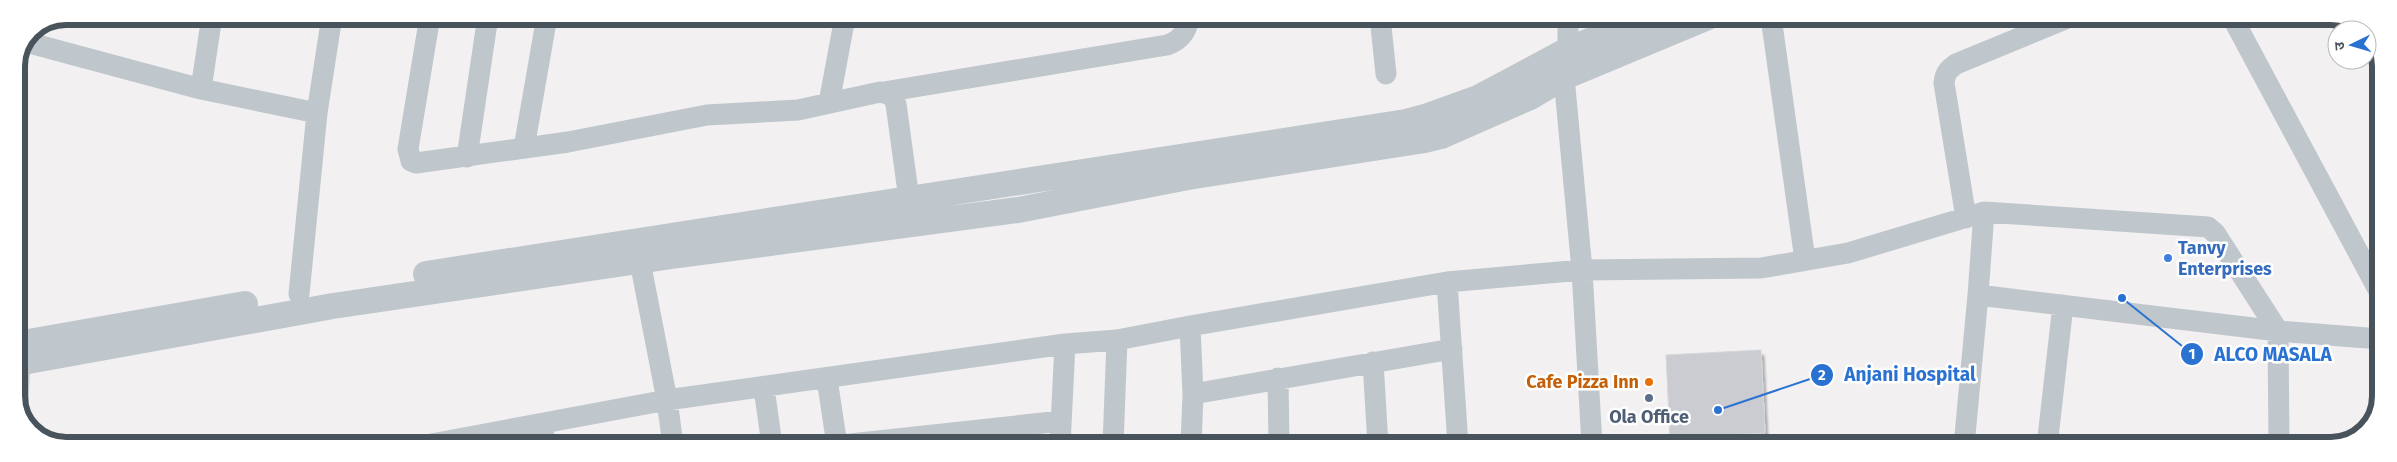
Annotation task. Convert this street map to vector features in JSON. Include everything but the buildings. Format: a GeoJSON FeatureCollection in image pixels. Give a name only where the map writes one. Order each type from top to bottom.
{"type":"FeatureCollection","features":[{"type":"Feature","properties":{"kind":"street"},"geometry":{"type":"LineString","coordinates":[[201,89],[211,25]]}},
{"type":"Feature","properties":{"kind":"street"},"geometry":{"type":"LineString","coordinates":[[299,294],[317,113],[331,25]]}},
{"type":"Feature","properties":{"kind":"street"},"geometry":{"type":"LineString","coordinates":[[429,25],[408,156],[411,161],[422,164],[568,142],[707,115],[798,110],[884,92],[1167,45],[1177,42],[1183,35],[1187,25]]}},
{"type":"Feature","properties":{"kind":"street"},"geometry":{"type":"LineString","coordinates":[[467,157],[487,25]]}},
{"type":"Feature","properties":{"kind":"street"},"geometry":{"type":"LineString","coordinates":[[524,148],[546,25]]}},
{"type":"Feature","properties":{"kind":"street"},"geometry":{"type":"LineString","coordinates":[[829,103],[843,25]]}},
{"type":"Feature","properties":{"kind":"street"},"geometry":{"type":"LineString","coordinates":[[1381,25],[1386,74]]}},
{"type":"Feature","properties":{"kind":"street"},"geometry":{"type":"LineString","coordinates":[[1568,25],[1568,50],[1564,77],[1582,270],[1591,437]]}},
{"type":"Feature","properties":{"kind":"street"},"geometry":{"type":"LineString","coordinates":[[25,352],[299,294],[638,252],[911,212],[1406,122],[1478,98],[1568,50],[1628,25]]}},
{"type":"Feature","properties":{"kind":"street"},"geometry":{"type":"LineString","coordinates":[[911,212],[1018,210],[1188,177],[1425,140],[1441,136],[1530,98],[1564,77],[1689,25]]}},
{"type":"Feature","properties":{"kind":"street"},"geometry":{"type":"LineString","coordinates":[[1773,25],[1805,260]]}},
{"type":"Feature","properties":{"kind":"street"},"geometry":{"type":"LineString","coordinates":[[1965,437],[1978,295],[1975,215],[1944,83],[1945,76],[1948,69],[1956,64],[2051,25]]}},
{"type":"Feature","properties":{"kind":"street"},"geometry":{"type":"LineString","coordinates":[[2236,25],[2372,278]]}},
{"type":"Feature","properties":{"kind":"street"},"geometry":{"type":"LineString","coordinates":[[32,44],[201,89],[317,113]]}},
{"type":"Feature","properties":{"kind":"street"},"geometry":{"type":"LineString","coordinates":[[884,92],[892,95],[896,104],[911,212]]}},
{"type":"Feature","properties":{"kind":"street"},"geometry":{"type":"LineString","coordinates":[[470,437],[667,400],[764,388],[1065,344],[1117,340],[1447,282],[1582,270],[1761,268],[1848,253],[1975,215],[2208,226],[2215,233],[2278,331],[2279,437]]}},
{"type":"Feature","properties":{"kind":"street"},"geometry":{"type":"LineString","coordinates":[[25,352],[333,306],[638,252]]}},
{"type":"Feature","properties":{"kind":"street"},"geometry":{"type":"LineString","coordinates":[[638,252],[667,400],[672,437]]}},
{"type":"Feature","properties":{"kind":"street"},"geometry":{"type":"LineString","coordinates":[[1447,282],[1458,437]]}},
{"type":"Feature","properties":{"kind":"street"},"geometry":{"type":"LineString","coordinates":[[1978,295],[2278,331],[2372,338]]}},
{"type":"Feature","properties":{"kind":"street"},"geometry":{"type":"LineString","coordinates":[[2048,437],[2063,305]]}},
{"type":"Feature","properties":{"kind":"street"},"geometry":{"type":"LineString","coordinates":[[1190,326],[1193,394],[1191,437]]}},
{"type":"Feature","properties":{"kind":"street"},"geometry":{"type":"LineString","coordinates":[[1114,437],[1117,340]]}},
{"type":"Feature","properties":{"kind":"street"},"geometry":{"type":"LineString","coordinates":[[1060,437],[1065,344]]}},
{"type":"Feature","properties":{"kind":"street"},"geometry":{"type":"LineString","coordinates":[[1193,394],[1452,349]]}},
{"type":"Feature","properties":{"kind":"street"},"geometry":{"type":"LineString","coordinates":[[1373,362],[1378,437]]}},
{"type":"Feature","properties":{"kind":"street"},"geometry":{"type":"LineString","coordinates":[[1278,378],[1279,437]]}},
{"type":"Feature","properties":{"kind":"street"},"geometry":{"type":"LineString","coordinates":[[827,379],[838,437]]}},
{"type":"Feature","properties":{"kind":"street"},"geometry":{"type":"LineString","coordinates":[[764,388],[771,437]]}},
{"type":"Feature","properties":{"kind":"street"},"geometry":{"type":"LineString","coordinates":[[913,437],[1061,421]]}},
{"type":"Feature","properties":{"kind":"street"},"geometry":{"type":"LineString","coordinates":[[541,424],[544,437]]}},
{"type":"Feature","properties":{"kind":"place","name":"Tanvy Enterprises"},"geometry":{"type":"Point","coordinates":[2168,258]}},
{"type":"Feature","properties":{"kind":"place","name":"ALCO MASALA"},"geometry":{"type":"Point","coordinates":[2122,298]}},
{"type":"Feature","properties":{"kind":"place","name":"Cafe Pizza Inn"},"geometry":{"type":"Point","coordinates":[1649,382]}},
{"type":"Feature","properties":{"kind":"place","name":"Ola Office"},"geometry":{"type":"Point","coordinates":[1649,398]}},
{"type":"Feature","properties":{"kind":"place","name":"Anjani Hospital"},"geometry":{"type":"Point","coordinates":[1718,410]}}]}
